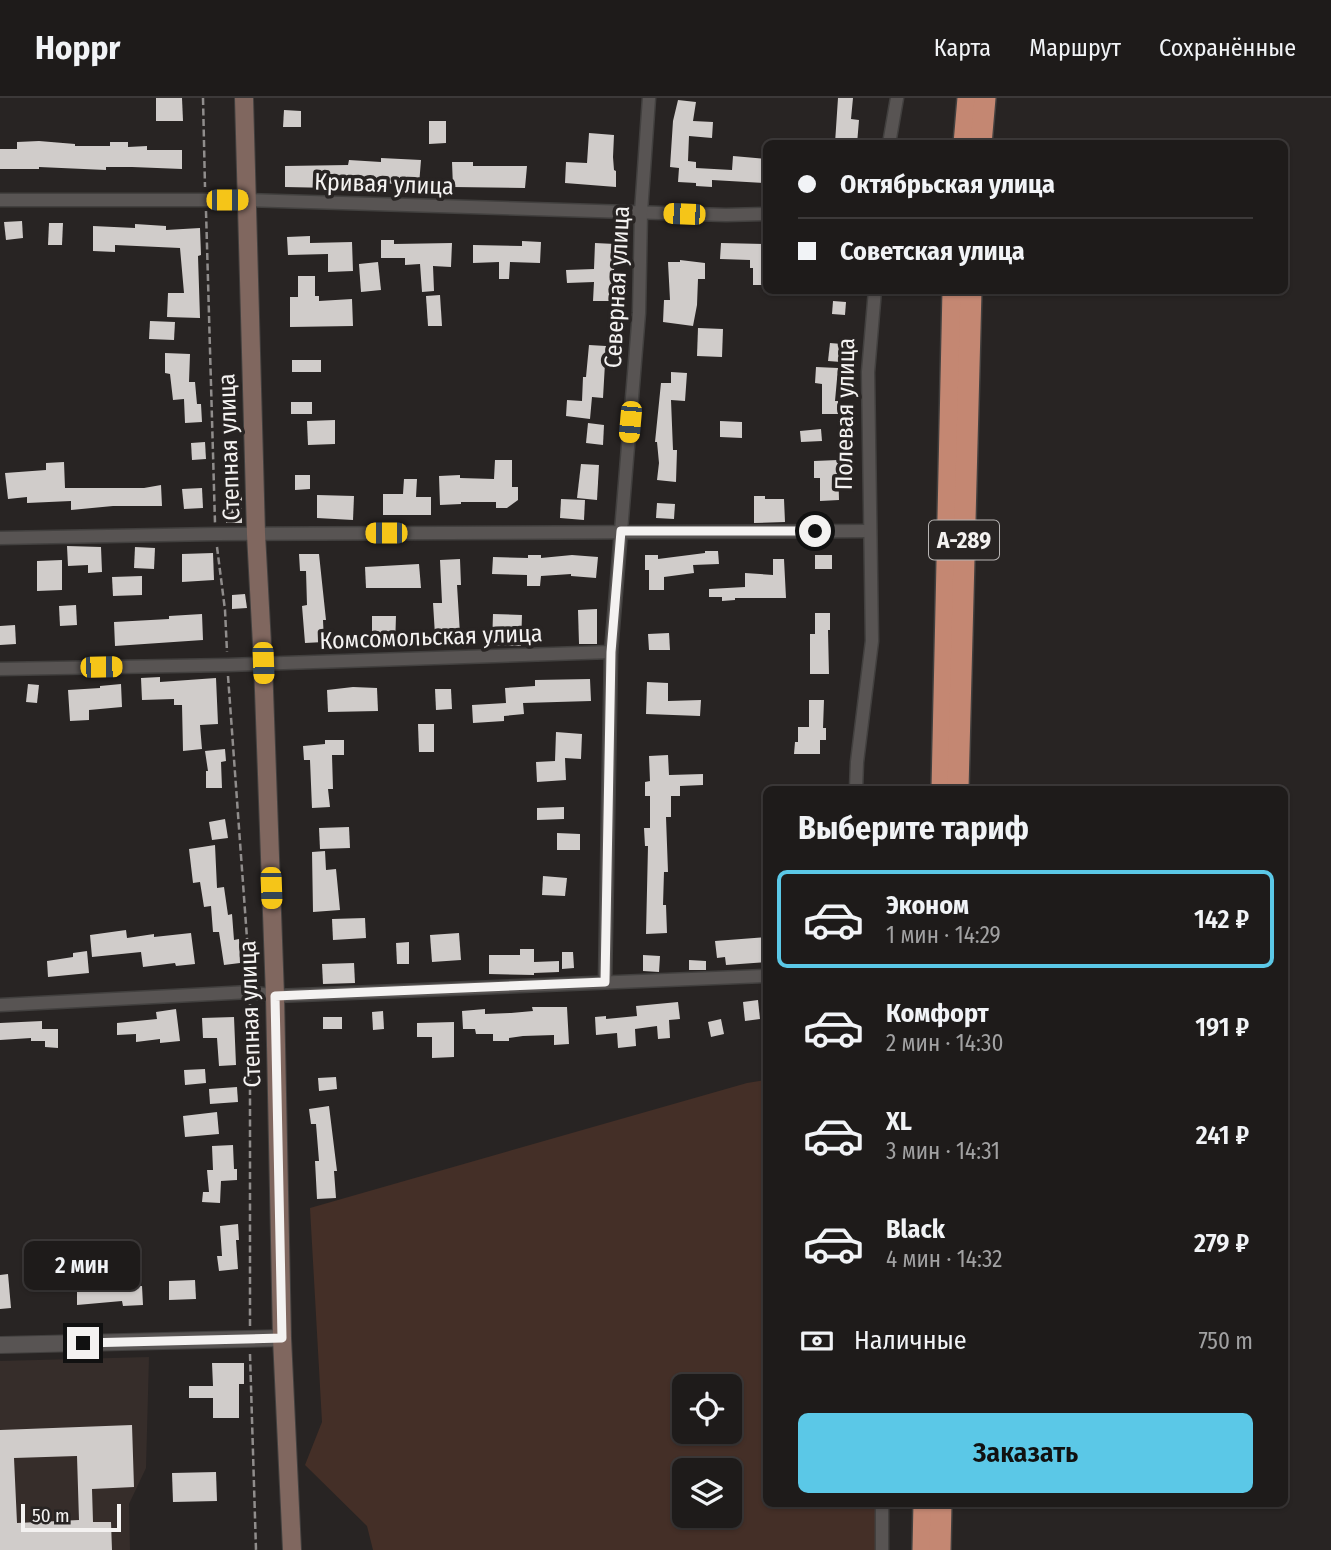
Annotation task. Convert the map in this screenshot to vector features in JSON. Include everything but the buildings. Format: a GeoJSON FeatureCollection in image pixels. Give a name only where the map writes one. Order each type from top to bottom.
{"type":"FeatureCollection","features":[{"type":"Feature","properties":{"kind":"highway"},"geometry":{"type":"LineString","coordinates":[[964,140],[968,98]]}},
{"type":"Feature","properties":{"kind":"highway"},"geometry":{"type":"LineString","coordinates":[[981,140],[985,98]]}},
{"type":"Feature","properties":{"kind":"highway","name":"А-289"},"geometry":{"type":"LineString","coordinates":[[942,786],[953,294]]}},
{"type":"Feature","properties":{"kind":"highway","name":"А-289"},"geometry":{"type":"LineString","coordinates":[[958,786],[971,294]]}},
{"type":"Feature","properties":{"kind":"highway"},"geometry":{"type":"LineString","coordinates":[[923,1550],[924,1507]]}},
{"type":"Feature","properties":{"kind":"highway"},"geometry":{"type":"LineString","coordinates":[[940,1550],[941,1507]]}},
{"type":"Feature","properties":{"kind":"main road","name":"Степная улица"},"geometry":{"type":"LineString","coordinates":[[244,98],[256,534],[275,996],[282,1338],[292,1550]]}},
{"type":"Feature","properties":{"kind":"street","name":"Северная улица"},"geometry":{"type":"LineString","coordinates":[[605,982],[611,652],[639,313],[641,212],[649,98]]}},
{"type":"Feature","properties":{"kind":"street"},"geometry":{"type":"LineString","coordinates":[[890,140],[897,98]]}},
{"type":"Feature","properties":{"kind":"street","name":"Кривая улица"},"geometry":{"type":"LineString","coordinates":[[0,200],[248,200],[763,214]]}},
{"type":"Feature","properties":{"kind":"street","name":"Полевая улица"},"geometry":{"type":"LineString","coordinates":[[856,786],[872,641],[868,372],[875,294]]}},
{"type":"Feature","properties":{"kind":"street"},"geometry":{"type":"LineString","coordinates":[[0,538],[216,534],[870,531]]}},
{"type":"Feature","properties":{"kind":"street","name":"Комсомольская улица"},"geometry":{"type":"LineString","coordinates":[[0,669],[611,652]]}},
{"type":"Feature","properties":{"kind":"street"},"geometry":{"type":"LineString","coordinates":[[0,1004],[250,992],[275,996],[763,976]]}},
{"type":"Feature","properties":{"kind":"street"},"geometry":{"type":"LineString","coordinates":[[0,1345],[282,1338]]}},
{"type":"Feature","properties":{"kind":"street"},"geometry":{"type":"LineString","coordinates":[[882,1507],[882,1550]]}},
{"type":"Feature","properties":{"kind":"path"},"geometry":{"type":"LineString","coordinates":[[203,98],[216,534],[225,610],[250,992],[250,1339],[256,1550]]}},
{"type":"Feature","properties":{"kind":"shaded area"},"geometry":{"type":"Polygon","coordinates":[[[763,1080],[763,1507],[876,1507],[875,1550],[373,1550],[367,1526],[305,1465],[322,1422],[310,1208],[763,1080]]]}},
{"type":"Feature","properties":{"kind":"shaded area"},"geometry":{"type":"Polygon","coordinates":[[[149,1357],[146,1468],[129,1504],[130,1550],[0,1550],[0,1361],[149,1357]]]}},
{"type":"Feature","properties":{"kind":"route"},"geometry":{"type":"LineString","coordinates":[[83,1343],[282,1338],[275,996],[605,982],[611,652],[621,531],[815,531]]}}]}
